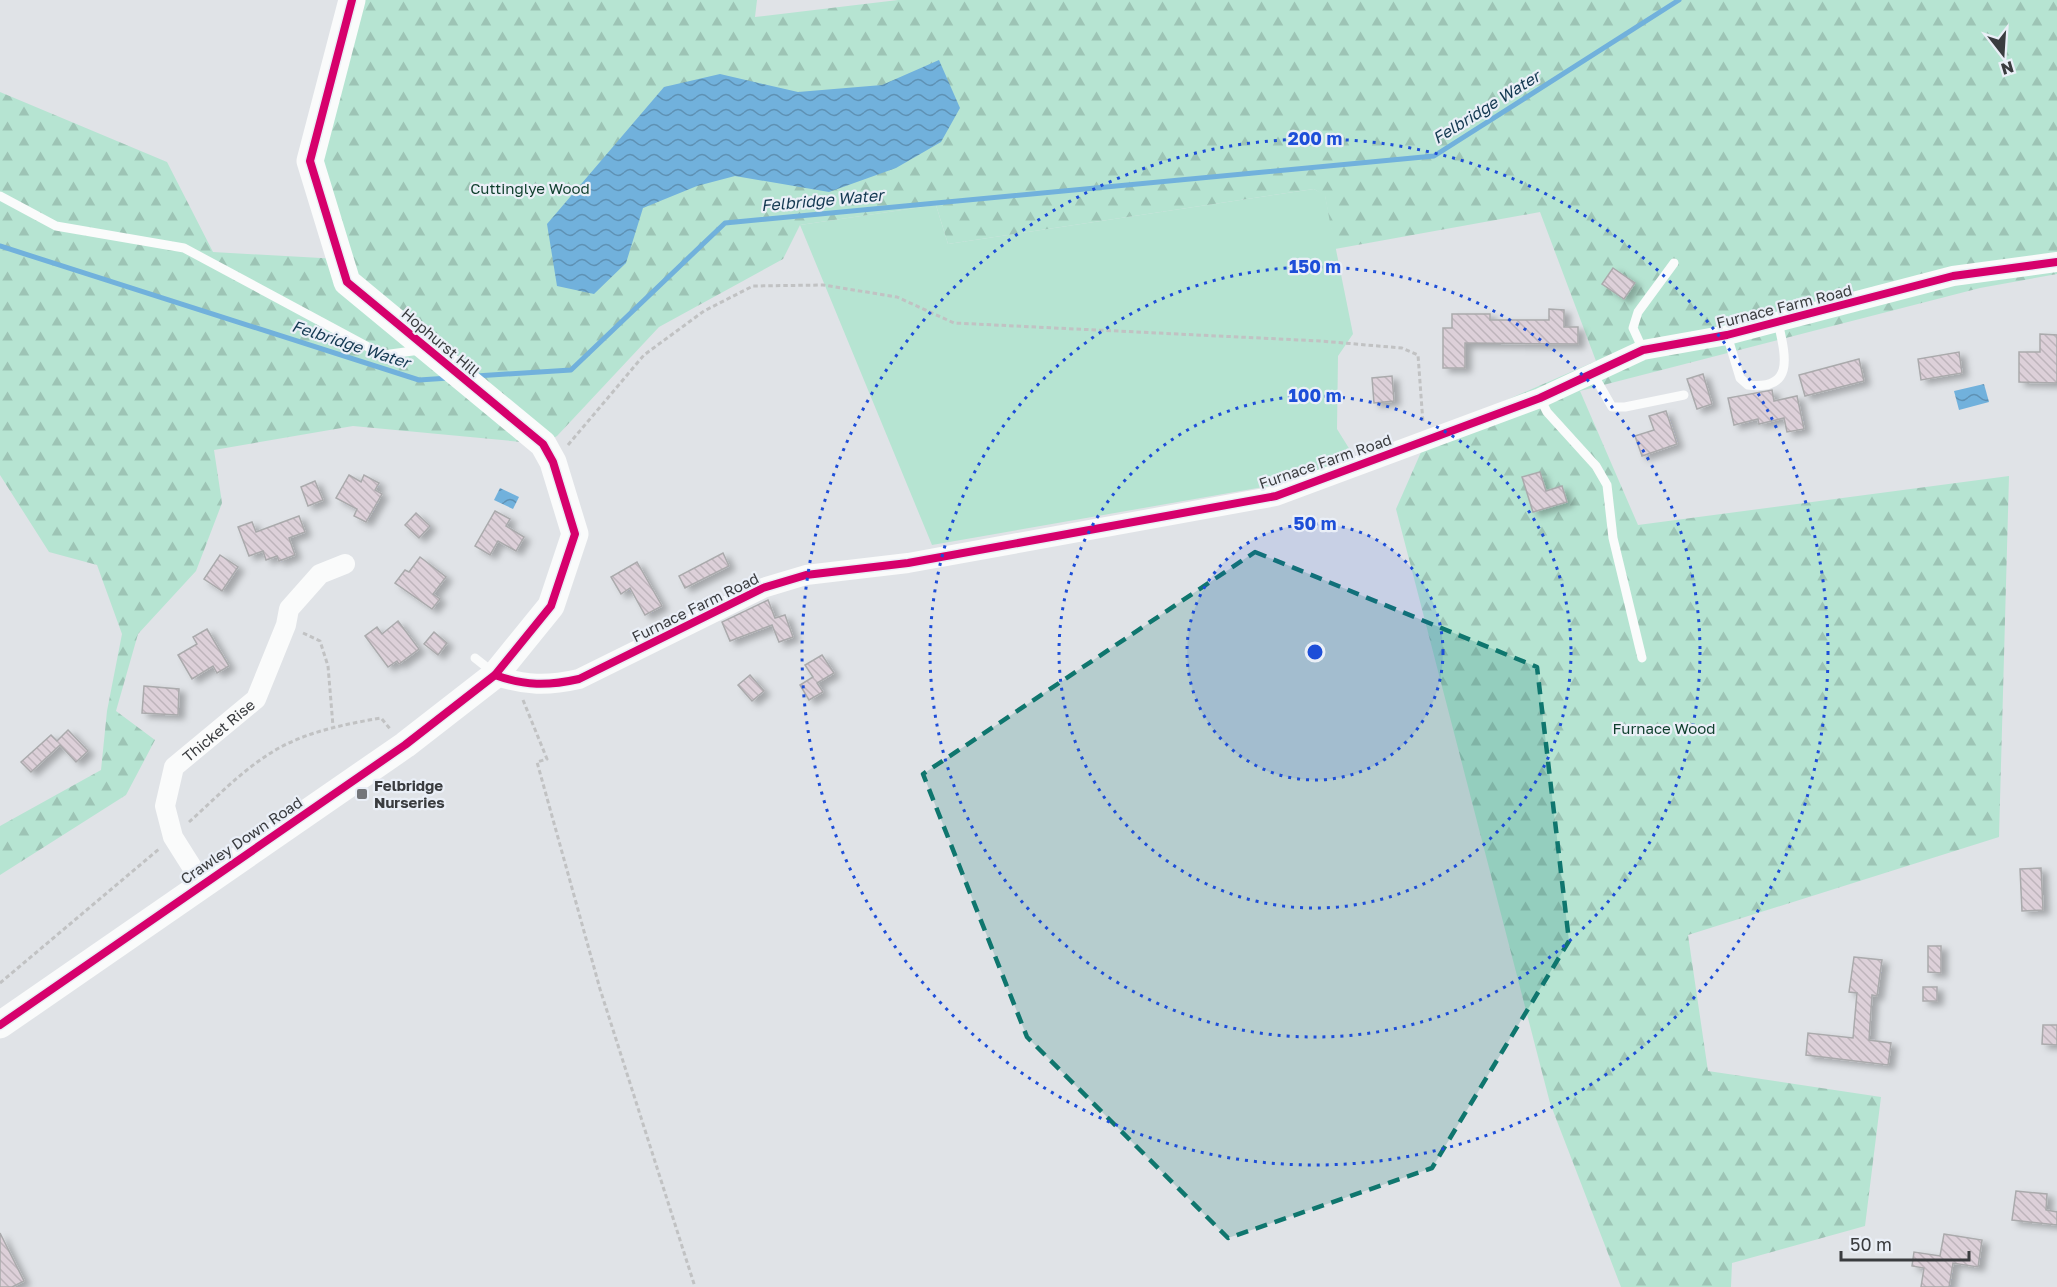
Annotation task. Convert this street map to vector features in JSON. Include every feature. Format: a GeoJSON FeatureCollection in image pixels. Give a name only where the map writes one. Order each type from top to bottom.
{"type":"FeatureCollection","features":[{"type":"Feature","properties":{"kind":"street","name":"Hophurst Hill"},"geometry":{"type":"LineString","coordinates":[[352,0],[310,161],[347,282],[543,444],[553,462],[575,534],[550,606],[506,679]]}},
{"type":"Feature","properties":{"kind":"street","name":"Furnace Farm Road"},"geometry":{"type":"LineString","coordinates":[[506,679],[550,686],[579,679],[763,588],[806,575],[908,563],[1276,496],[1540,398],[1643,350],[1727,335],[1953,276],[2057,262]]}},
{"type":"Feature","properties":{"kind":"street","name":"Thicket Rise"},"geometry":{"type":"LineString","coordinates":[[202,883],[172,837],[165,807],[174,767],[256,699],[286,625],[289,609],[320,574],[345,564]]}},
{"type":"Feature","properties":{"kind":"street","name":"Crawley Down Road"},"geometry":{"type":"LineString","coordinates":[[0,1025],[202,883],[506,679]]}},
{"type":"Feature","properties":{"kind":"lane"},"geometry":{"type":"LineString","coordinates":[[0,196],[56,225],[184,248],[382,355],[439,357]]}},
{"type":"Feature","properties":{"kind":"lane"},"geometry":{"type":"LineString","coordinates":[[1643,350],[1633,328],[1638,312],[1674,263]]}},
{"type":"Feature","properties":{"kind":"lane"},"geometry":{"type":"LineString","coordinates":[[1727,335],[1740,378],[1748,385],[1773,383],[1780,379],[1786,367],[1778,322]]}},
{"type":"Feature","properties":{"kind":"lane"},"geometry":{"type":"LineString","coordinates":[[1592,372],[1612,407],[1625,407],[1684,394]]}},
{"type":"Feature","properties":{"kind":"lane"},"geometry":{"type":"LineString","coordinates":[[1540,398],[1547,412],[1596,466],[1607,485],[1613,538],[1642,658]]}},
{"type":"Feature","properties":{"kind":"lane"},"geometry":{"type":"LineString","coordinates":[[475,658],[506,679]]}},
{"type":"Feature","properties":{"kind":"path"},"geometry":{"type":"LineString","coordinates":[[553,462],[644,355],[704,311],[753,286],[823,285],[897,297],[954,323],[1320,341],[1402,348],[1419,355],[1423,442]]}},
{"type":"Feature","properties":{"kind":"path"},"geometry":{"type":"LineString","coordinates":[[286,625],[320,641],[328,666],[333,726]]}},
{"type":"Feature","properties":{"kind":"path"},"geometry":{"type":"LineString","coordinates":[[506,679],[547,759],[537,762],[547,805],[600,989],[695,1287]]}},
{"type":"Feature","properties":{"kind":"path"},"geometry":{"type":"LineString","coordinates":[[0,983],[251,767],[280,748],[333,726],[381,718],[405,745]]}},
{"type":"Feature","properties":{"kind":"highlighted area"},"geometry":{"type":"Polygon","coordinates":[[[1255,552],[1537,667],[1569,941],[1432,1168],[1228,1238],[1027,1037],[923,774],[1255,552]]]}},
{"type":"Feature","properties":{"kind":"green space"},"geometry":{"type":"Polygon","coordinates":[[[352,0],[757,0],[755,17],[898,0],[2057,0],[2057,274],[1980,288],[1580,391],[1638,525],[2009,476],[1999,837],[1688,935],[1708,1071],[1881,1097],[1865,1226],[1732,1263],[1731,1287],[1621,1287],[1550,1103],[1396,509],[1429,434],[1596,361],[1540,212],[1335,249],[1325,196],[1314,189],[948,244],[936,205],[800,225],[783,259],[659,327],[557,436],[543,444],[353,426],[214,450],[222,503],[196,571],[138,634],[116,711],[155,740],[126,795],[0,875],[0,826],[101,770],[107,711],[122,634],[97,565],[49,552],[0,475],[0,92],[167,162],[213,252],[339,259],[310,161],[352,0]]]}},
{"type":"Feature","properties":{"kind":"green space"},"geometry":{"type":"Polygon","coordinates":[[[1314,189],[1325,195],[1353,334],[1338,356],[1337,429],[1355,458],[1269,486],[932,545],[800,225],[936,205],[948,244],[1314,189]]]}},
{"type":"Feature","properties":{"kind":"water"},"geometry":{"type":"Polygon","coordinates":[[[939,60],[960,108],[941,142],[896,168],[829,192],[735,176],[697,186],[643,208],[626,263],[594,294],[557,286],[547,224],[664,87],[720,74],[798,92],[882,85],[939,60]]]}},
{"type":"Feature","properties":{"kind":"water"},"geometry":{"type":"Polygon","coordinates":[[[1984,384],[1989,402],[1959,410],[1954,391],[1984,384]]]}},
{"type":"Feature","properties":{"kind":"water"},"geometry":{"type":"Polygon","coordinates":[[[500,488],[519,497],[513,509],[494,500],[500,488]]]}},
{"type":"Feature","properties":{"kind":"building"},"geometry":{"type":"Polygon","coordinates":[[[1613,268],[1635,283],[1624,299],[1602,284],[1613,268]]]}},
{"type":"Feature","properties":{"kind":"building"},"geometry":{"type":"Polygon","coordinates":[[[1549,309],[1564,310],[1564,327],[1578,327],[1578,344],[1465,343],[1465,368],[1443,368],[1443,328],[1452,328],[1452,314],[1490,314],[1490,320],[1549,320],[1549,309]]]}},
{"type":"Feature","properties":{"kind":"building"},"geometry":{"type":"Polygon","coordinates":[[[2040,334],[2057,335],[2057,383],[2019,382],[2019,352],[2040,352],[2040,334]]]}},
{"type":"Feature","properties":{"kind":"building"},"geometry":{"type":"Polygon","coordinates":[[[1959,352],[1962,373],[1921,380],[1918,359],[1959,352]]]}},
{"type":"Feature","properties":{"kind":"building"},"geometry":{"type":"Polygon","coordinates":[[[1859,359],[1864,381],[1805,396],[1799,375],[1859,359]]]}},
{"type":"Feature","properties":{"kind":"building"},"geometry":{"type":"Polygon","coordinates":[[[1703,374],[1712,404],[1697,409],[1687,379],[1703,374]]]}},
{"type":"Feature","properties":{"kind":"building"},"geometry":{"type":"Polygon","coordinates":[[[1392,376],[1394,401],[1374,403],[1372,378],[1392,376]]]}},
{"type":"Feature","properties":{"kind":"building"},"geometry":{"type":"Polygon","coordinates":[[[1772,390],[1774,401],[1797,396],[1804,429],[1787,432],[1784,418],[1759,424],[1758,419],[1734,425],[1728,398],[1772,390]]]}},
{"type":"Feature","properties":{"kind":"building"},"geometry":{"type":"Polygon","coordinates":[[[1666,411],[1677,444],[1642,456],[1635,436],[1654,430],[1649,416],[1666,411]]]}},
{"type":"Feature","properties":{"kind":"building"},"geometry":{"type":"Polygon","coordinates":[[[1540,472],[1546,491],[1562,486],[1567,502],[1533,512],[1522,477],[1540,472]]]}},
{"type":"Feature","properties":{"kind":"building"},"geometry":{"type":"Polygon","coordinates":[[[349,475],[361,482],[364,475],[379,483],[375,490],[382,494],[366,522],[354,516],[357,509],[336,498],[349,475]]]}},
{"type":"Feature","properties":{"kind":"building"},"geometry":{"type":"Polygon","coordinates":[[[315,481],[323,500],[308,506],[301,487],[315,481]]]}},
{"type":"Feature","properties":{"kind":"building"},"geometry":{"type":"Polygon","coordinates":[[[495,511],[510,519],[506,526],[524,537],[516,551],[498,541],[490,555],[475,546],[495,511]]]}},
{"type":"Feature","properties":{"kind":"building"},"geometry":{"type":"Polygon","coordinates":[[[416,513],[430,526],[419,538],[405,525],[416,513]]]}},
{"type":"Feature","properties":{"kind":"building"},"geometry":{"type":"Polygon","coordinates":[[[299,516],[305,532],[289,538],[295,555],[279,561],[277,556],[266,560],[263,551],[249,556],[238,527],[252,522],[256,532],[299,516]]]}},
{"type":"Feature","properties":{"kind":"building"},"geometry":{"type":"Polygon","coordinates":[[[723,553],[729,566],[685,588],[679,576],[723,553]]]}},
{"type":"Feature","properties":{"kind":"building"},"geometry":{"type":"Polygon","coordinates":[[[220,555],[238,567],[222,591],[204,579],[220,555]]]}},
{"type":"Feature","properties":{"kind":"building"},"geometry":{"type":"Polygon","coordinates":[[[420,557],[446,577],[433,594],[440,599],[432,609],[395,583],[405,570],[409,572],[420,557]]]}},
{"type":"Feature","properties":{"kind":"building"},"geometry":{"type":"Polygon","coordinates":[[[637,562],[662,606],[645,615],[630,588],[621,594],[611,577],[637,562]]]}},
{"type":"Feature","properties":{"kind":"building"},"geometry":{"type":"Polygon","coordinates":[[[768,600],[775,618],[785,615],[793,637],[779,642],[772,625],[730,641],[722,622],[768,600]]]}},
{"type":"Feature","properties":{"kind":"building"},"geometry":{"type":"Polygon","coordinates":[[[398,621],[419,649],[399,664],[397,661],[388,667],[365,636],[377,627],[382,634],[398,621]]]}},
{"type":"Feature","properties":{"kind":"building"},"geometry":{"type":"Polygon","coordinates":[[[207,629],[229,666],[217,673],[213,666],[192,679],[178,655],[197,644],[193,637],[207,629]]]}},
{"type":"Feature","properties":{"kind":"building"},"geometry":{"type":"Polygon","coordinates":[[[434,632],[447,643],[438,655],[424,644],[434,632]]]}},
{"type":"Feature","properties":{"kind":"building"},"geometry":{"type":"Polygon","coordinates":[[[822,655],[834,673],[817,683],[823,692],[809,700],[800,685],[813,677],[805,665],[822,655]]]}},
{"type":"Feature","properties":{"kind":"building"},"geometry":{"type":"Polygon","coordinates":[[[750,675],[764,691],[752,701],[738,685],[750,675]]]}},
{"type":"Feature","properties":{"kind":"building"},"geometry":{"type":"Polygon","coordinates":[[[144,686],[179,689],[178,715],[142,713],[144,686]]]}},
{"type":"Feature","properties":{"kind":"building"},"geometry":{"type":"Polygon","coordinates":[[[68,730],[88,751],[76,762],[60,745],[31,772],[21,762],[51,735],[57,741],[68,730]]]}},
{"type":"Feature","properties":{"kind":"building"},"geometry":{"type":"Polygon","coordinates":[[[2041,868],[2043,910],[2022,911],[2020,869],[2041,868]]]}},
{"type":"Feature","properties":{"kind":"building"},"geometry":{"type":"Polygon","coordinates":[[[1928,946],[1941,946],[1941,973],[1928,972],[1928,946]]]}},
{"type":"Feature","properties":{"kind":"building"},"geometry":{"type":"Polygon","coordinates":[[[1854,957],[1882,960],[1877,996],[1872,995],[1869,1040],[1891,1043],[1888,1065],[1806,1055],[1808,1033],[1853,1038],[1857,993],[1849,992],[1854,957]]]}},
{"type":"Feature","properties":{"kind":"building"},"geometry":{"type":"Polygon","coordinates":[[[1923,987],[1937,987],[1937,1001],[1923,1001],[1923,987]]]}},
{"type":"Feature","properties":{"kind":"building"},"geometry":{"type":"Polygon","coordinates":[[[2043,1025],[2057,1025],[2057,1045],[2042,1044],[2043,1025]]]}},
{"type":"Feature","properties":{"kind":"building"},"geometry":{"type":"Polygon","coordinates":[[[2016,1191],[2047,1194],[2046,1210],[2057,1212],[2057,1225],[2012,1220],[2016,1191]]]}},
{"type":"Feature","properties":{"kind":"building"},"geometry":{"type":"Polygon","coordinates":[[[0,1233],[24,1281],[12,1287],[0,1287],[0,1233]]]}},
{"type":"Feature","properties":{"kind":"building"},"geometry":{"type":"Polygon","coordinates":[[[1944,1234],[1982,1240],[1978,1267],[1953,1263],[1949,1287],[1921,1287],[1924,1268],[1912,1266],[1914,1252],[1940,1256],[1944,1234]]]}},
{"type":"Feature","properties":{"kind":"waterway","name":"Felbridge Water"},"geometry":{"type":"LineString","coordinates":[[476,376],[571,370],[725,223],[1434,156],[1679,0]]}},
{"type":"Feature","properties":{"kind":"waterway","name":"Felbridge Water"},"geometry":{"type":"LineString","coordinates":[[0,246],[419,380],[449,378]]}},
{"type":"Feature","properties":{"kind":"cycle path"},"geometry":{"type":"LineString","coordinates":[[0,1025],[405,745],[495,675],[551,606],[575,534],[553,462],[543,444],[347,282],[310,161],[352,0]]}},
{"type":"Feature","properties":{"kind":"cycle path"},"geometry":{"type":"LineString","coordinates":[[495,675],[537,684],[579,679],[763,588],[806,575],[908,563],[1276,496],[1540,398],[1643,350],[1727,335],[1953,276],[2057,262]]}},
{"type":"Feature","properties":{"kind":"place","name":"Felbridge Nurseries"},"geometry":{"type":"Point","coordinates":[362,794]}},
{"type":"Feature","properties":{"kind":"park label","name":"Cuttinglye Wood"},"geometry":{"type":"Point","coordinates":[530,188]}},
{"type":"Feature","properties":{"kind":"park label","name":"Furnace Wood"},"geometry":{"type":"Point","coordinates":[1664,728]}}]}
